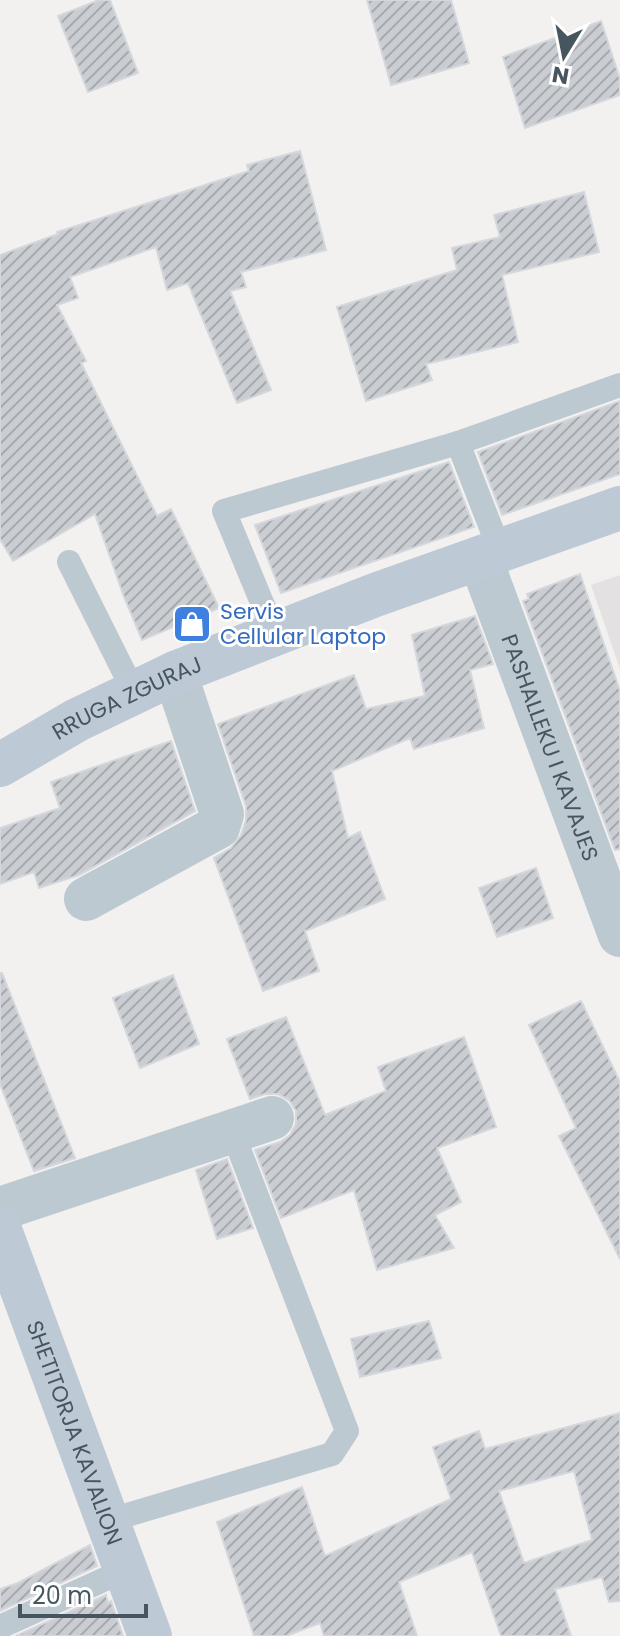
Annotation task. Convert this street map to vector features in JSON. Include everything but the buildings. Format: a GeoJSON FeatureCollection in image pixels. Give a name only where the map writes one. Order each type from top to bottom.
{"type":"FeatureCollection","features":[{"type":"Feature","properties":{"kind":"main road","name":"RRUGA ZGURAJ"},"geometry":{"type":"LineString","coordinates":[[0,765],[77,720],[175,673],[620,508]]}},
{"type":"Feature","properties":{"kind":"main road","name":"SHETITORJA KAVALION"},"geometry":{"type":"LineString","coordinates":[[0,1230],[150,1636]]}},
{"type":"Feature","properties":{"kind":"street","name":"PASHALLEKU I KAVAJES"},"geometry":{"type":"LineString","coordinates":[[490,555],[620,935]]}},
{"type":"Feature","properties":{"kind":"street"},"geometry":{"type":"LineString","coordinates":[[86,899],[218,827],[222,814],[175,673]]}},
{"type":"Feature","properties":{"kind":"street"},"geometry":{"type":"LineString","coordinates":[[0,1209],[252,1124]]}},
{"type":"Feature","properties":{"kind":"lane"},"geometry":{"type":"LineString","coordinates":[[275,634],[224,511],[458,443],[620,385]]}},
{"type":"Feature","properties":{"kind":"lane"},"geometry":{"type":"LineString","coordinates":[[458,443],[490,555]]}},
{"type":"Feature","properties":{"kind":"lane"},"geometry":{"type":"LineString","coordinates":[[69,562],[134,692]]}},
{"type":"Feature","properties":{"kind":"lane"},"geometry":{"type":"LineString","coordinates":[[107,1521],[332,1454],[347,1431],[252,1124]]}},
{"type":"Feature","properties":{"kind":"lane"},"geometry":{"type":"LineString","coordinates":[[0,1627],[125,1570]]}},
{"type":"Feature","properties":{"kind":"shaded area"},"geometry":{"type":"Polygon","coordinates":[[[620,575],[620,669],[591,585],[620,575]]]}},
{"type":"Feature","properties":{"kind":"place","name":"Servis Cellular Laptop"},"geometry":{"type":"Point","coordinates":[192,624]}}]}
